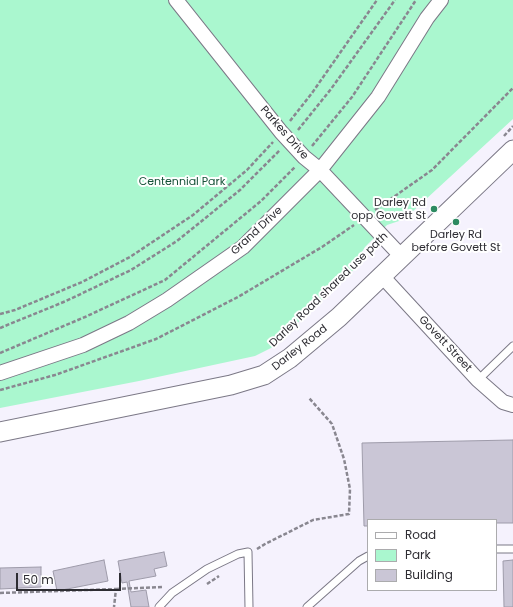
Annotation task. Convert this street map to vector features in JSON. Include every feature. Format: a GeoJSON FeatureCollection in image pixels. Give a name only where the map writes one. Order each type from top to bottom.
{"type":"FeatureCollection","features":[{"type":"Feature","properties":{"kind":"main road","name":"Darley Road"},"geometry":{"type":"LineString","coordinates":[[0,432],[231,385],[264,375],[290,358],[339,317],[402,257],[508,144]]}},
{"type":"Feature","properties":{"kind":"street","name":"Parkes Drive"},"geometry":{"type":"LineString","coordinates":[[176,0],[285,137],[304,157],[320,170],[402,257]]}},
{"type":"Feature","properties":{"kind":"street","name":"Grand Drive"},"geometry":{"type":"LineString","coordinates":[[0,373],[83,345],[129,322],[166,300],[243,247],[320,170],[378,97],[427,18],[441,0]]}},
{"type":"Feature","properties":{"kind":"street","name":"Govett Street"},"geometry":{"type":"LineString","coordinates":[[382,276],[478,380],[503,402],[513,405]]}},
{"type":"Feature","properties":{"kind":"lane"},"geometry":{"type":"LineString","coordinates":[[478,380],[513,346]]}},
{"type":"Feature","properties":{"kind":"lane"},"geometry":{"type":"LineString","coordinates":[[497,549],[513,549]]}},
{"type":"Feature","properties":{"kind":"lane"},"geometry":{"type":"LineString","coordinates":[[159,607],[171,594],[208,569],[238,554],[248,552],[249,607]]}},
{"type":"Feature","properties":{"kind":"lane"},"geometry":{"type":"LineString","coordinates":[[307,607],[359,561],[367,557]]}},
{"type":"Feature","properties":{"kind":"path"},"geometry":{"type":"LineString","coordinates":[[0,314],[22,307],[82,282],[130,257],[193,215],[247,170],[266,150],[285,137],[312,93],[377,0]]}},
{"type":"Feature","properties":{"kind":"path"},"geometry":{"type":"LineString","coordinates":[[0,328],[66,301],[131,270],[170,245],[240,190],[285,137],[331,89],[394,0]]}},
{"type":"Feature","properties":{"kind":"path"},"geometry":{"type":"LineString","coordinates":[[0,353],[85,317],[165,280],[261,201],[304,157],[352,97],[416,0]]}},
{"type":"Feature","properties":{"kind":"path"},"geometry":{"type":"LineString","coordinates":[[0,390],[55,375],[156,339],[238,297],[322,248],[432,170],[513,88]]}},
{"type":"Feature","properties":{"kind":"path"},"geometry":{"type":"LineString","coordinates":[[508,144],[513,126]]}},
{"type":"Feature","properties":{"kind":"path"},"geometry":{"type":"LineString","coordinates":[[248,557],[265,544],[312,520],[349,514],[350,489],[344,459],[332,424],[309,398]]}},
{"type":"Feature","properties":{"kind":"path"},"geometry":{"type":"LineString","coordinates":[[202,587],[221,575]]}},
{"type":"Feature","properties":{"kind":"path"},"geometry":{"type":"LineString","coordinates":[[0,594],[162,587],[171,594]]}},
{"type":"Feature","properties":{"kind":"path"},"geometry":{"type":"LineString","coordinates":[[114,607],[116,589]]}},
{"type":"Feature","properties":{"kind":"green space","name":"Centennial Park"},"geometry":{"type":"Polygon","coordinates":[[[0,0],[513,0],[513,119],[412,212],[402,220],[387,225],[365,247],[360,255],[360,264],[271,348],[255,356],[139,381],[0,408],[0,0]]]}},
{"type":"Feature","properties":{"kind":"building"},"geometry":{"type":"Polygon","coordinates":[[[513,440],[513,523],[497,523],[497,519],[367,519],[367,526],[364,526],[362,443],[513,440]]]}},
{"type":"Feature","properties":{"kind":"building"},"geometry":{"type":"Polygon","coordinates":[[[164,552],[167,566],[154,569],[156,576],[129,581],[131,592],[146,590],[149,607],[131,607],[127,582],[122,583],[118,561],[164,552]]]}},
{"type":"Feature","properties":{"kind":"building"},"geometry":{"type":"Polygon","coordinates":[[[104,560],[108,581],[57,591],[53,571],[104,560]]]}},
{"type":"Feature","properties":{"kind":"building"},"geometry":{"type":"Polygon","coordinates":[[[513,560],[513,607],[504,607],[503,561],[513,560]]]}},
{"type":"Feature","properties":{"kind":"building"},"geometry":{"type":"Polygon","coordinates":[[[41,567],[41,587],[0,589],[0,568],[41,567]]]}},
{"type":"Feature","properties":{"kind":"place","name":"Darley Rd opp Govett St"},"geometry":{"type":"Point","coordinates":[434,209]}},
{"type":"Feature","properties":{"kind":"place","name":"Darley Rd before Govett St"},"geometry":{"type":"Point","coordinates":[456,222]}}]}
